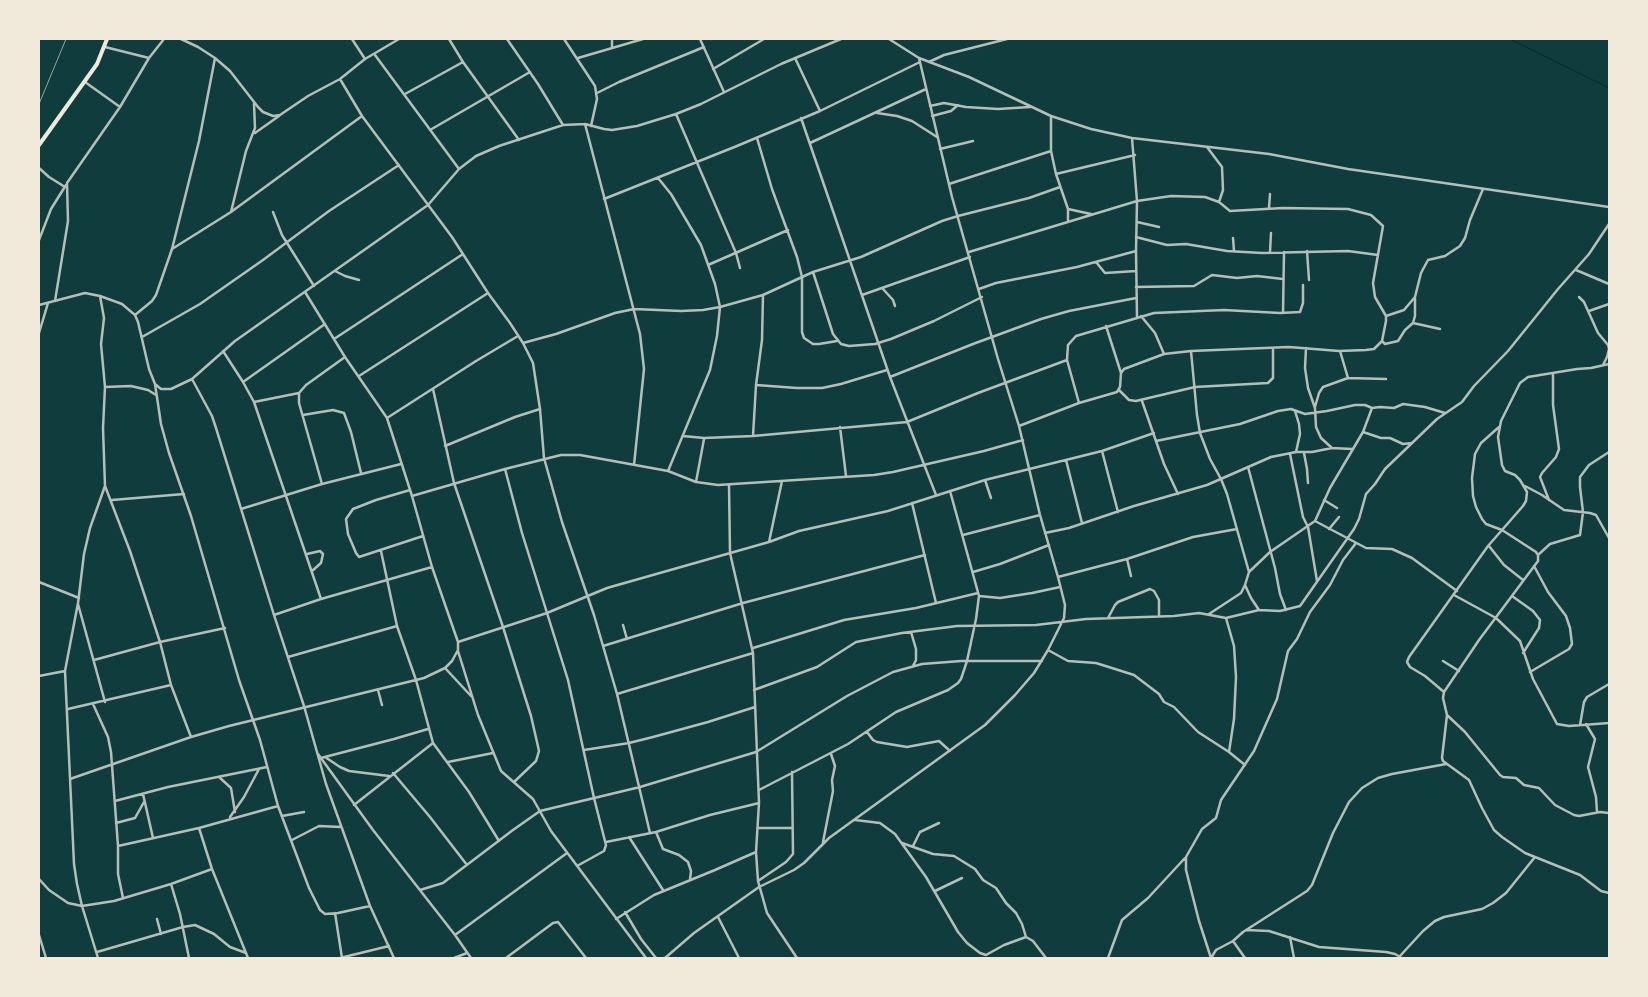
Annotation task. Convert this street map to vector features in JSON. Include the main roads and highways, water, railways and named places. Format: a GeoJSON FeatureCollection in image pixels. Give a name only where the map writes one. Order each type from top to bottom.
{"type":"FeatureCollection","features":[{"type":"Feature","properties":{"kind":"highway"},"geometry":{"type":"LineString","coordinates":[[39,145],[97,64],[107,39]]}},
{"type":"Feature","properties":{"kind":"waterway"},"geometry":{"type":"LineString","coordinates":[[1510,39],[1609,88]]}},
{"type":"Feature","properties":{"kind":"railway"},"geometry":{"type":"LineString","coordinates":[[39,104],[66,39]]}}]}
